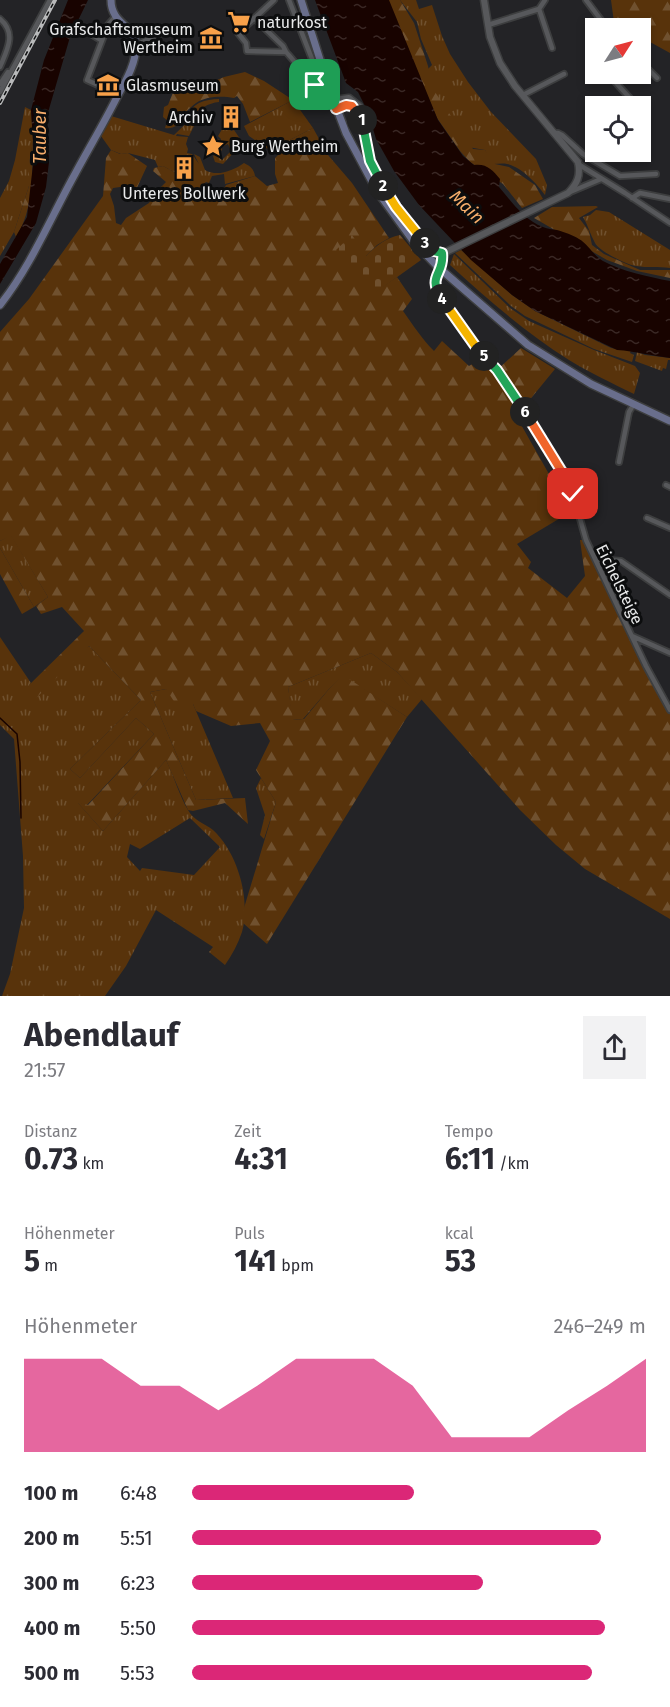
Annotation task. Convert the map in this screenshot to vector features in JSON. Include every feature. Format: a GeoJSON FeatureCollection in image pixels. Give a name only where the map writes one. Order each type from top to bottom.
{"type":"FeatureCollection","features":[{"type":"Feature","properties":{"kind":"main road"},"geometry":{"type":"LineString","coordinates":[[0,305],[34,251],[132,67],[135,38],[115,17],[111,0]]}},
{"type":"Feature","properties":{"kind":"main road"},"geometry":{"type":"LineString","coordinates":[[301,0],[336,109],[360,161],[386,205],[414,242],[446,275],[528,345],[591,384],[670,421]]}},
{"type":"Feature","properties":{"kind":"street"},"geometry":{"type":"LineString","coordinates":[[0,92],[50,0]]}},
{"type":"Feature","properties":{"kind":"street"},"geometry":{"type":"LineString","coordinates":[[289,0],[319,77],[318,87]]}},
{"type":"Feature","properties":{"kind":"street"},"geometry":{"type":"LineString","coordinates":[[484,0],[492,44],[498,58],[523,95],[578,164],[670,223]]}},
{"type":"Feature","properties":{"kind":"street"},"geometry":{"type":"LineString","coordinates":[[488,25],[539,9],[545,0]]}},
{"type":"Feature","properties":{"kind":"street"},"geometry":{"type":"LineString","coordinates":[[586,0],[600,18]]}},
{"type":"Feature","properties":{"kind":"street"},"geometry":{"type":"LineString","coordinates":[[273,1],[238,33],[246,43],[247,51],[286,52]]}},
{"type":"Feature","properties":{"kind":"street"},"geometry":{"type":"LineString","coordinates":[[539,9],[552,48]]}},
{"type":"Feature","properties":{"kind":"street"},"geometry":{"type":"LineString","coordinates":[[115,17],[108,25],[101,40],[87,80],[118,94]]}},
{"type":"Feature","properties":{"kind":"street"},"geometry":{"type":"LineString","coordinates":[[254,18],[283,46],[318,87],[325,92],[330,91]]}},
{"type":"Feature","properties":{"kind":"street"},"geometry":{"type":"LineString","coordinates":[[0,19],[4,22],[10,36],[9,45],[0,67]]}},
{"type":"Feature","properties":{"kind":"street"},"geometry":{"type":"LineString","coordinates":[[79,27],[101,40]]}},
{"type":"Feature","properties":{"kind":"street"},"geometry":{"type":"LineString","coordinates":[[136,45],[172,28]]}},
{"type":"Feature","properties":{"kind":"street"},"geometry":{"type":"LineString","coordinates":[[0,84],[17,55],[21,54]]}},
{"type":"Feature","properties":{"kind":"street"},"geometry":{"type":"LineString","coordinates":[[651,72],[657,78]]}},
{"type":"Feature","properties":{"kind":"street"},"geometry":{"type":"LineString","coordinates":[[523,95],[564,74]]}},
{"type":"Feature","properties":{"kind":"street"},"geometry":{"type":"LineString","coordinates":[[619,84],[629,96]]}},
{"type":"Feature","properties":{"kind":"street"},"geometry":{"type":"LineString","coordinates":[[333,100],[345,98],[354,100],[359,106],[370,161],[385,190],[427,245],[434,251],[444,254],[566,194],[602,179]]}},
{"type":"Feature","properties":{"kind":"street"},"geometry":{"type":"LineString","coordinates":[[336,109],[346,105],[352,106],[362,119]]}},
{"type":"Feature","properties":{"kind":"street"},"geometry":{"type":"LineString","coordinates":[[554,133],[562,135],[583,154],[620,176],[656,174]]}},
{"type":"Feature","properties":{"kind":"street"},"geometry":{"type":"LineString","coordinates":[[566,194],[578,179],[578,164]]}},
{"type":"Feature","properties":{"kind":"street"},"geometry":{"type":"LineString","coordinates":[[632,198],[640,194],[670,199]]}},
{"type":"Feature","properties":{"kind":"street","name":"Eichelsteige"},"geometry":{"type":"LineString","coordinates":[[444,254],[435,278],[438,292],[476,347],[497,370],[571,487],[586,540],[658,690],[670,710]]}},
{"type":"Feature","properties":{"kind":"street"},"geometry":{"type":"LineString","coordinates":[[619,462],[629,412],[634,404]]}},
{"type":"Feature","properties":{"kind":"street"},"geometry":{"type":"LineString","coordinates":[[647,519],[670,528]]}},
{"type":"Feature","properties":{"kind":"street"},"geometry":{"type":"LineString","coordinates":[[596,559],[621,561],[670,595]]}},
{"type":"Feature","properties":{"kind":"street"},"geometry":{"type":"LineString","coordinates":[[632,636],[670,653]]}},
{"type":"Feature","properties":{"kind":"green space"},"geometry":{"type":"Polygon","coordinates":[[[386,0],[400,0],[414,23],[433,89],[473,149],[485,150],[495,164],[509,167],[535,185],[543,199],[522,208],[503,184],[470,162],[460,151],[437,118],[386,0]]]}},
{"type":"Feature","properties":{"kind":"green space"},"geometry":{"type":"Polygon","coordinates":[[[400,0],[416,0],[419,9],[432,5],[450,54],[468,82],[491,112],[536,159],[547,185],[545,195],[524,172],[505,164],[492,164],[485,150],[468,147],[457,136],[427,79],[428,69],[432,65],[421,39],[417,22],[400,0]]]}},
{"type":"Feature","properties":{"kind":"green space"},"geometry":{"type":"Polygon","coordinates":[[[611,0],[670,0],[670,53],[651,43],[651,18],[613,18],[611,0]]]}},
{"type":"Feature","properties":{"kind":"green space"},"geometry":{"type":"Polygon","coordinates":[[[245,72],[293,100],[250,122],[237,96],[234,98],[215,97],[200,101],[173,122],[163,117],[164,107],[168,105],[174,90],[187,83],[193,90],[224,77],[245,72]]]}},
{"type":"Feature","properties":{"kind":"green space"},"geometry":{"type":"Polygon","coordinates":[[[219,99],[219,102],[203,107],[177,125],[165,128],[166,125],[176,123],[199,103],[219,99]]]}},
{"type":"Feature","properties":{"kind":"green space"},"geometry":{"type":"Polygon","coordinates":[[[293,100],[313,128],[278,146],[272,145],[268,149],[249,136],[244,126],[293,100]]]}},
{"type":"Feature","properties":{"kind":"green space"},"geometry":{"type":"Polygon","coordinates":[[[25,107],[31,110],[33,141],[29,164],[29,186],[14,232],[0,256],[0,198],[9,181],[15,160],[25,107]]]}},
{"type":"Feature","properties":{"kind":"green space"},"geometry":{"type":"Polygon","coordinates":[[[198,112],[201,112],[189,136],[177,134],[176,136],[188,137],[187,153],[192,154],[199,164],[194,154],[200,157],[205,170],[210,172],[225,172],[244,163],[254,171],[255,176],[225,184],[224,174],[212,176],[209,183],[204,184],[214,193],[203,201],[194,190],[181,181],[178,174],[163,166],[158,167],[155,160],[111,150],[101,136],[111,116],[174,135],[198,112]]]}},
{"type":"Feature","properties":{"kind":"green space"},"geometry":{"type":"Polygon","coordinates":[[[224,126],[228,126],[231,131],[234,130],[245,146],[237,149],[223,164],[215,162],[213,156],[216,154],[222,160],[231,151],[228,144],[221,147],[222,150],[217,154],[214,147],[210,152],[209,149],[216,139],[220,140],[218,144],[220,143],[221,139],[218,136],[224,126]]]}},
{"type":"Feature","properties":{"kind":"green space"},"geometry":{"type":"Polygon","coordinates":[[[313,128],[328,155],[352,183],[389,238],[377,245],[366,256],[372,294],[397,277],[412,299],[403,311],[425,342],[434,351],[442,341],[469,366],[480,359],[491,363],[497,370],[521,348],[555,369],[523,408],[515,414],[558,490],[577,508],[517,544],[531,562],[528,568],[567,598],[585,576],[580,540],[586,540],[646,666],[670,705],[670,919],[585,869],[556,845],[520,810],[397,672],[371,653],[288,687],[293,720],[304,719],[343,675],[407,717],[267,944],[243,923],[244,908],[276,802],[256,770],[270,741],[260,723],[231,726],[196,711],[193,704],[177,706],[166,689],[150,692],[196,800],[245,798],[248,824],[225,803],[193,811],[188,810],[166,760],[103,831],[77,802],[88,805],[154,734],[136,718],[80,778],[70,769],[141,700],[89,646],[33,701],[28,686],[84,631],[62,607],[41,614],[36,606],[48,597],[11,536],[0,541],[0,332],[29,299],[103,196],[106,158],[111,150],[120,154],[128,153],[147,166],[135,192],[120,187],[113,188],[110,194],[116,223],[121,225],[126,218],[149,203],[166,182],[153,171],[154,168],[163,166],[178,174],[181,181],[194,190],[203,201],[226,185],[255,176],[267,186],[278,183],[275,174],[275,158],[280,153],[278,146],[313,128]]]}},
{"type":"Feature","properties":{"kind":"green space"},"geometry":{"type":"Polygon","coordinates":[[[33,141],[29,203],[16,237],[14,232],[29,186],[29,164],[33,141]]]}},
{"type":"Feature","properties":{"kind":"green space"},"geometry":{"type":"Polygon","coordinates":[[[552,207],[598,207],[579,218],[589,231],[592,245],[604,254],[640,270],[670,270],[670,278],[637,271],[607,260],[534,218],[552,207]]]}},
{"type":"Feature","properties":{"kind":"green space"},"geometry":{"type":"Polygon","coordinates":[[[596,210],[609,212],[670,250],[670,268],[632,265],[602,250],[595,243],[583,217],[596,210]]]}},
{"type":"Feature","properties":{"kind":"green space"},"geometry":{"type":"Polygon","coordinates":[[[352,235],[366,256],[382,242],[400,235],[421,260],[372,295],[336,250],[352,235]]]}},
{"type":"Feature","properties":{"kind":"green space"},"geometry":{"type":"Polygon","coordinates":[[[461,250],[512,295],[535,311],[611,348],[631,350],[630,353],[634,355],[632,362],[594,349],[525,316],[511,306],[455,253],[461,250]]]}},
{"type":"Feature","properties":{"kind":"green space"},"geometry":{"type":"Polygon","coordinates":[[[454,254],[510,308],[529,321],[635,366],[640,373],[634,394],[569,360],[522,327],[450,265],[454,254]]]}},
{"type":"Feature","properties":{"kind":"green space"},"geometry":{"type":"Polygon","coordinates":[[[637,352],[670,358],[670,360],[668,360],[666,369],[663,368],[662,371],[635,361],[637,352]]]}},
{"type":"Feature","properties":{"kind":"green space"},"geometry":{"type":"Polygon","coordinates":[[[11,535],[48,597],[34,607],[0,548],[0,541],[11,535]]]}},
{"type":"Feature","properties":{"kind":"green space"},"geometry":{"type":"Polygon","coordinates":[[[0,548],[34,607],[22,614],[0,574],[0,548]]]}},
{"type":"Feature","properties":{"kind":"green space"},"geometry":{"type":"Polygon","coordinates":[[[0,637],[31,683],[28,687],[89,646],[141,700],[70,769],[80,778],[136,718],[154,734],[87,805],[78,803],[103,831],[166,760],[188,810],[193,817],[213,830],[222,840],[236,864],[243,892],[244,919],[239,941],[225,965],[209,952],[213,947],[156,910],[126,966],[105,996],[2,996],[10,974],[24,908],[23,856],[14,739],[0,725],[0,637]],[[190,818],[140,849],[130,844],[127,857],[140,871],[142,868],[194,875],[220,847],[190,818]]]}},
{"type":"Feature","properties":{"kind":"green space"},"geometry":{"type":"Polygon","coordinates":[[[371,653],[397,672],[422,699],[407,717],[343,676],[303,719],[292,720],[288,687],[371,653]]]}},
{"type":"Feature","properties":{"kind":"green space"},"geometry":{"type":"Polygon","coordinates":[[[166,689],[193,704],[233,798],[196,800],[150,692],[166,689]]]}},
{"type":"Feature","properties":{"kind":"green space"},"geometry":{"type":"Polygon","coordinates":[[[261,778],[276,802],[264,839],[260,835],[265,815],[256,788],[261,778]]]}},
{"type":"Feature","properties":{"kind":"water","name":"Tauber"},"geometry":{"type":"Polygon","coordinates":[[[68,0],[88,0],[70,37],[47,116],[49,162],[46,187],[36,223],[0,284],[0,264],[27,217],[34,156],[31,110],[44,60],[68,0]]]}},
{"type":"Feature","properties":{"kind":"water","name":"Main"},"geometry":{"type":"Polygon","coordinates":[[[315,0],[389,0],[438,120],[463,156],[474,165],[486,166],[492,170],[500,179],[499,187],[519,210],[536,224],[577,238],[599,259],[610,265],[670,281],[670,358],[617,350],[535,311],[512,295],[471,260],[419,205],[394,171],[376,139],[368,112],[358,92],[346,83],[315,0]]]}},
{"type":"Feature","properties":{"kind":"waterway"},"geometry":{"type":"LineString","coordinates":[[0,718],[17,734],[21,818]]}},
{"type":"Feature","properties":{"kind":"railway"},"geometry":{"type":"LineString","coordinates":[[0,103],[55,0]]}},
{"type":"Feature","properties":{"kind":"place","name":"naturkost"},"geometry":{"type":"Point","coordinates":[239,22]}},
{"type":"Feature","properties":{"kind":"place","name":"Grafschaftsmuseum Wertheim"},"geometry":{"type":"Point","coordinates":[211,38]}},
{"type":"Feature","properties":{"kind":"place","name":"Glasmuseum"},"geometry":{"type":"Point","coordinates":[108,85]}},
{"type":"Feature","properties":{"kind":"place","name":"Archiv"},"geometry":{"type":"Point","coordinates":[231,117]}},
{"type":"Feature","properties":{"kind":"place","name":"Burg Wertheim"},"geometry":{"type":"Point","coordinates":[213,146]}},
{"type":"Feature","properties":{"kind":"place","name":"Unteres Bollwerk"},"geometry":{"type":"Point","coordinates":[184,168]}},
{"type":"Feature","properties":{"kind":"route"},"geometry":{"type":"LineString","coordinates":[[315,85],[322,91],[330,91],[336,109],[346,105],[352,106],[362,119],[370,161],[385,190],[427,245],[437,253],[442,253],[441,267],[435,278],[439,294],[476,347],[497,370],[562,471],[573,494]]}}]}
